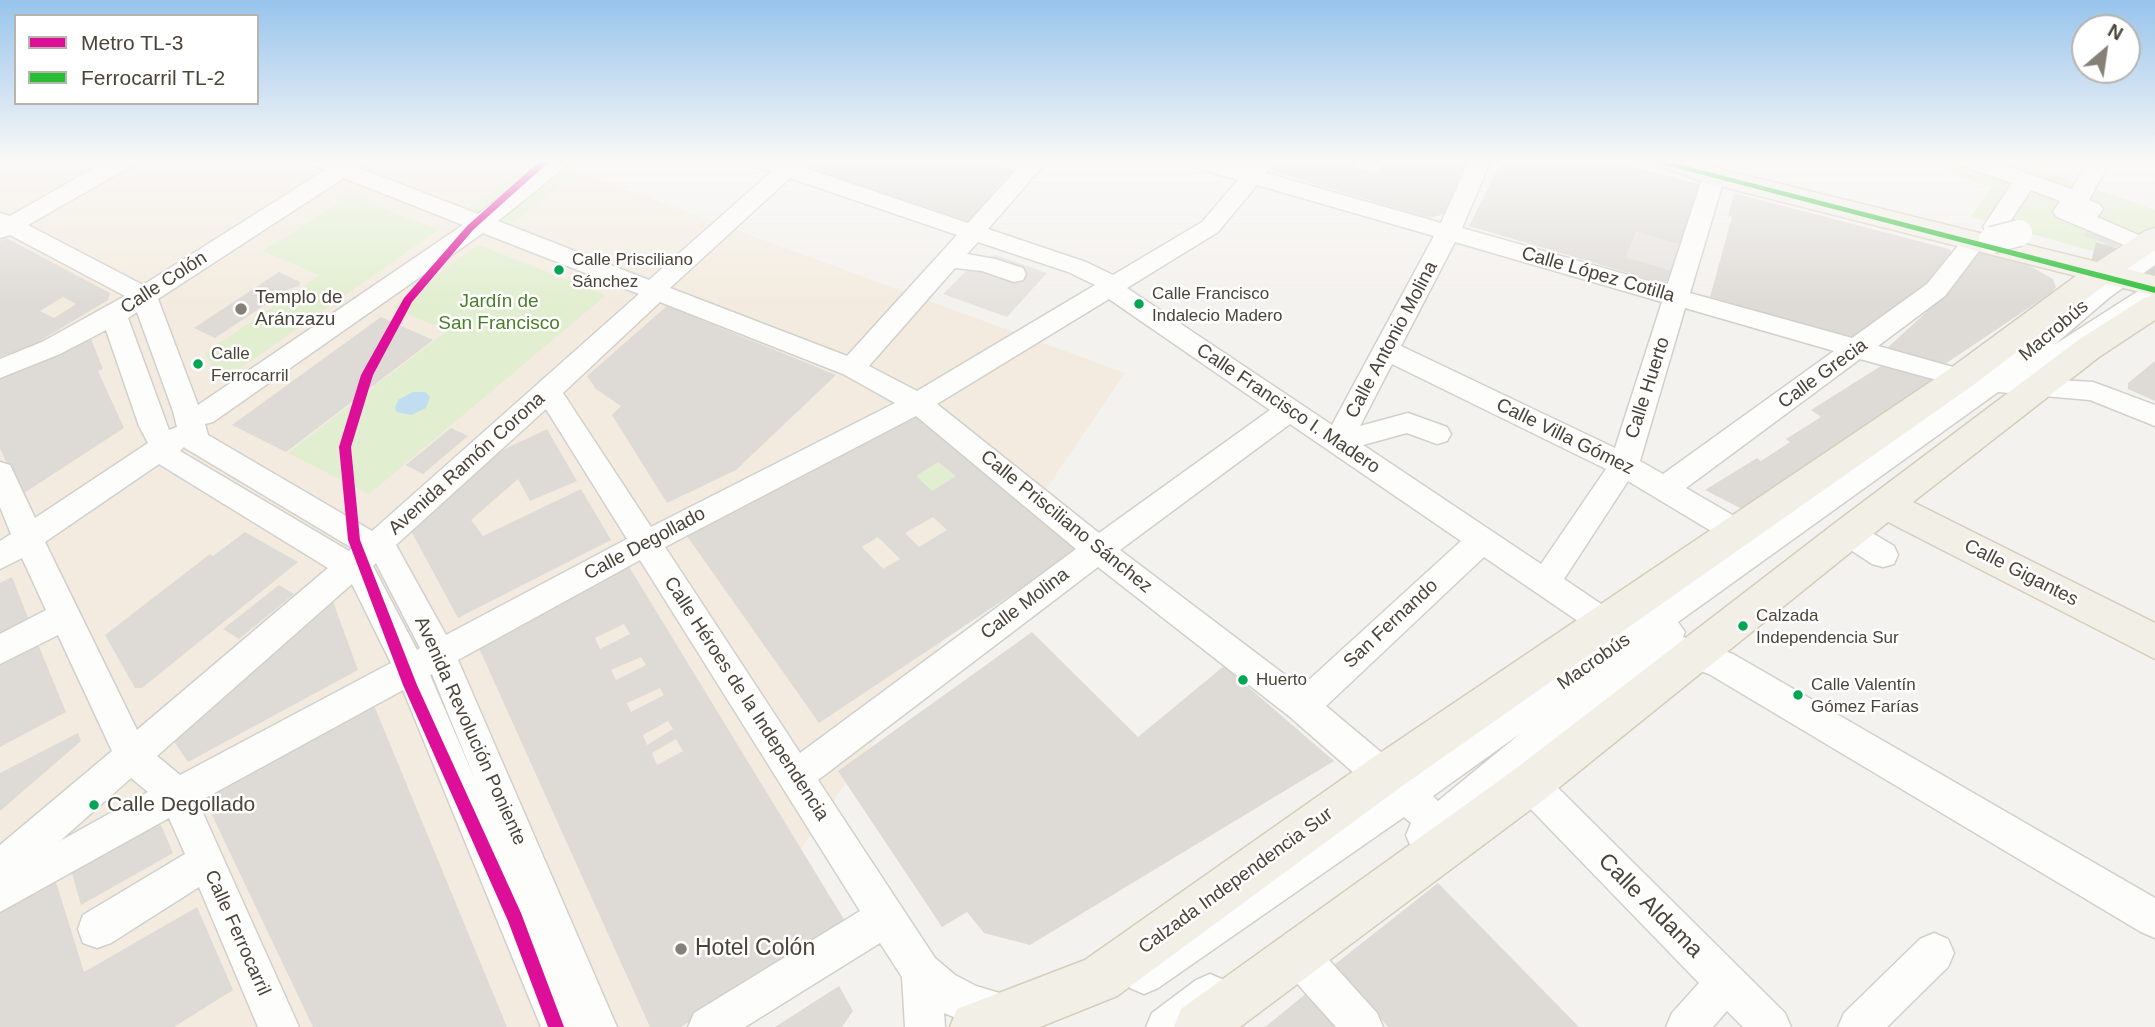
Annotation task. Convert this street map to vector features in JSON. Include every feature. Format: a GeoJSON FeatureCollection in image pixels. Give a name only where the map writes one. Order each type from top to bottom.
{"type":"FeatureCollection","features":[{"type":"Feature","properties":{"kind":"main road"},"geometry":{"type":"LineString","coordinates":[[1872,208],[2105,269]]}},
{"type":"Feature","properties":{"kind":"main road"},"geometry":{"type":"LineString","coordinates":[[1876,208],[2105,269],[2155,286]]}},
{"type":"Feature","properties":{"kind":"main road","name":"Calzada Independencia Sur"},"geometry":{"type":"LineString","coordinates":[[1199,1027],[1298,955],[1447,831],[1530,784],[1737,532],[2001,383],[2088,349],[2155,305]]}},
{"type":"Feature","properties":{"kind":"main road","name":"Calzada Independencia Sur"},"geometry":{"type":"LineString","coordinates":[[997,1022],[1100,979],[1395,785],[1648,638],[1848,533],[1886,506],[2001,383]]}},
{"type":"Feature","properties":{"kind":"main road","name":"Calle Gigantes"},"geometry":{"type":"LineString","coordinates":[[1886,506],[2155,642]]}},
{"type":"Feature","properties":{"kind":"street"},"geometry":{"type":"LineString","coordinates":[[3,226],[36,208]]}},
{"type":"Feature","properties":{"kind":"street","name":"Calle Colón"},"geometry":{"type":"LineString","coordinates":[[0,369],[51,348],[114,315],[273,208]]}},
{"type":"Feature","properties":{"kind":"street","name":"Calle Prisciliano Sánchez"},"geometry":{"type":"LineString","coordinates":[[445,208],[852,368],[918,403],[1098,550],[1301,707],[1447,831]]}},
{"type":"Feature","properties":{"kind":"street"},"geometry":{"type":"LineString","coordinates":[[480,223],[496,208]]}},
{"type":"Feature","properties":{"kind":"street"},"geometry":{"type":"LineString","coordinates":[[480,223],[500,208]]}},
{"type":"Feature","properties":{"kind":"street"},"geometry":{"type":"LineString","coordinates":[[12,538],[503,208]]}},
{"type":"Feature","properties":{"kind":"street","name":"Avenida Ramón Corona"},"geometry":{"type":"LineString","coordinates":[[0,869],[363,557],[647,303],[653,290],[744,208]]}},
{"type":"Feature","properties":{"kind":"street","name":"Calle Francisco I. Madero"},"geometry":{"type":"LineString","coordinates":[[908,208],[1102,278],[1111,289],[1480,541],[1545,583],[1648,638]]}},
{"type":"Feature","properties":{"kind":"street"},"geometry":{"type":"LineString","coordinates":[[852,368],[994,208]]}},
{"type":"Feature","properties":{"kind":"street","name":"Calle Degollado"},"geometry":{"type":"LineString","coordinates":[[0,894],[177,794],[646,543],[918,403],[1210,227],[1226,208]]}},
{"type":"Feature","properties":{"kind":"street","name":"Calle López Cotilla"},"geometry":{"type":"LineString","coordinates":[[1374,208],[1448,233],[1762,318],[1856,350],[2001,383],[2093,391],[2155,416]]}},
{"type":"Feature","properties":{"kind":"street","name":"Calle Antonio Molina"},"geometry":{"type":"LineString","coordinates":[[1338,442],[1388,351],[1459,208]]}},
{"type":"Feature","properties":{"kind":"street","name":"Calle Huerto"},"geometry":{"type":"LineString","coordinates":[[1545,583],[1624,465],[1705,208]]}},
{"type":"Feature","properties":{"kind":"street","name":"Calle Grecia"},"geometry":{"type":"LineString","coordinates":[[1665,488],[1936,289],[1985,238],[2006,208]]}},
{"type":"Feature","properties":{"kind":"street"},"geometry":{"type":"LineString","coordinates":[[2073,208],[2151,243]]}},
{"type":"Feature","properties":{"kind":"street"},"geometry":{"type":"LineString","coordinates":[[2084,214],[2086,208]]}},
{"type":"Feature","properties":{"kind":"street"},"geometry":{"type":"LineString","coordinates":[[3,226],[144,296],[194,418]]}},
{"type":"Feature","properties":{"kind":"street"},"geometry":{"type":"LineString","coordinates":[[1985,238],[2019,233]]}},
{"type":"Feature","properties":{"kind":"street","name":"Macrobús"},"geometry":{"type":"LineString","coordinates":[[2001,383],[2101,291],[2105,269],[2151,243]]}},
{"type":"Feature","properties":{"kind":"street"},"geometry":{"type":"LineString","coordinates":[[948,259],[986,264],[1014,274]]}},
{"type":"Feature","properties":{"kind":"street","name":"Macrobús"},"geometry":{"type":"LineString","coordinates":[[1166,1027],[1447,831],[1648,638],[2001,383],[2155,292]]}},
{"type":"Feature","properties":{"kind":"street"},"geometry":{"type":"LineString","coordinates":[[114,315],[160,440]]}},
{"type":"Feature","properties":{"kind":"street","name":"Calle Villa Gómez"},"geometry":{"type":"LineString","coordinates":[[1388,351],[1624,465],[1737,532]]}},
{"type":"Feature","properties":{"kind":"street","name":"Calle Héroes de la Independencia"},"geometry":{"type":"LineString","coordinates":[[548,391],[922,972],[941,989],[997,1022]]}},
{"type":"Feature","properties":{"kind":"street","name":"Calle Molina"},"geometry":{"type":"LineString","coordinates":[[796,776],[1290,410]]}},
{"type":"Feature","properties":{"kind":"street","name":"Avenida Revolución Poniente"},"geometry":{"type":"LineString","coordinates":[[194,418],[195,441],[363,557]]}},
{"type":"Feature","properties":{"kind":"street"},"geometry":{"type":"LineString","coordinates":[[1338,442],[1408,422],[1437,433]]}},
{"type":"Feature","properties":{"kind":"street","name":"Avenida Revolución Poniente"},"geometry":{"type":"LineString","coordinates":[[160,440],[170,458],[363,557]]}},
{"type":"Feature","properties":{"kind":"street","name":"Calle Ferrocarril"},"geometry":{"type":"LineString","coordinates":[[0,473],[12,538],[65,617],[132,757],[177,794],[279,1027]]}},
{"type":"Feature","properties":{"kind":"street"},"geometry":{"type":"LineString","coordinates":[[1848,533],[1883,555]]}},
{"type":"Feature","properties":{"kind":"street","name":"San Fernando"},"geometry":{"type":"LineString","coordinates":[[1301,707],[1480,541]]}},
{"type":"Feature","properties":{"kind":"street","name":"Avenida Revolución Poniente"},"geometry":{"type":"LineString","coordinates":[[363,557],[362,574],[425,662],[597,1027]]}},
{"type":"Feature","properties":{"kind":"street"},"geometry":{"type":"LineString","coordinates":[[0,650],[65,617]]}},
{"type":"Feature","properties":{"kind":"street"},"geometry":{"type":"LineString","coordinates":[[1648,638],[1721,664],[2155,919]]}},
{"type":"Feature","properties":{"kind":"street","name":"Avenida Revolución Poniente"},"geometry":{"type":"LineString","coordinates":[[425,662],[561,1027]]}},
{"type":"Feature","properties":{"kind":"street","name":"Calle Aldama"},"geometry":{"type":"LineString","coordinates":[[1530,784],[1771,1027]]}},
{"type":"Feature","properties":{"kind":"street"},"geometry":{"type":"LineString","coordinates":[[97,929],[206,861]]}},
{"type":"Feature","properties":{"kind":"street"},"geometry":{"type":"LineString","coordinates":[[708,1027],[886,917]]}},
{"type":"Feature","properties":{"kind":"street"},"geometry":{"type":"LineString","coordinates":[[1858,1027],[1934,953]]}},
{"type":"Feature","properties":{"kind":"street"},"geometry":{"type":"LineString","coordinates":[[1298,955],[1363,1027]]}},
{"type":"Feature","properties":{"kind":"street"},"geometry":{"type":"LineString","coordinates":[[922,972],[925,1027]]}},
{"type":"Feature","properties":{"kind":"street"},"geometry":{"type":"LineString","coordinates":[[1686,1027],[1726,982]]}},
{"type":"Feature","properties":{"kind":"shaded area"},"geometry":{"type":"Polygon","coordinates":[[[0,208],[676,208],[1125,373],[680,1027],[0,1027],[0,208]]]}},
{"type":"Feature","properties":{"kind":"shaded area"},"geometry":{"type":"Polygon","coordinates":[[[1636,232],[1687,247],[1679,273],[1626,257],[1636,232]]]}},
{"type":"Feature","properties":{"kind":"shaded area"},"geometry":{"type":"Polygon","coordinates":[[[996,255],[1047,273],[1007,317],[943,294],[976,261],[996,255]]]}},
{"type":"Feature","properties":{"kind":"green space"},"geometry":{"type":"Polygon","coordinates":[[[330,208],[383,208],[438,230],[221,382],[205,353],[320,275],[263,251],[330,208]]]}},
{"type":"Feature","properties":{"kind":"green space"},"geometry":{"type":"Polygon","coordinates":[[[470,208],[532,208],[506,228],[464,212],[470,208]]]}},
{"type":"Feature","properties":{"kind":"green space"},"geometry":{"type":"Polygon","coordinates":[[[1977,208],[2149,208],[2155,210],[2155,228],[2114,257],[1970,217],[1977,208]]]}},
{"type":"Feature","properties":{"kind":"green space","name":"Jardín de San Francisco"},"geometry":{"type":"Polygon","coordinates":[[[478,245],[606,295],[369,494],[288,453],[447,331],[393,307],[478,245]]]}},
{"type":"Feature","properties":{"kind":"green space"},"geometry":{"type":"Polygon","coordinates":[[[938,462],[956,476],[932,491],[916,476],[938,462]]]}},
{"type":"Feature","properties":{"kind":"water"},"geometry":{"type":"Polygon","coordinates":[[[413,392],[425,392],[430,397],[426,408],[411,415],[397,412],[395,408],[398,400],[413,392]]]}},
{"type":"Feature","properties":{"kind":"building"},"geometry":{"type":"Polygon","coordinates":[[[925,208],[982,208],[969,222],[925,208]]]}},
{"type":"Feature","properties":{"kind":"building"},"geometry":{"type":"Polygon","coordinates":[[[1395,208],[1448,208],[1445,214],[1429,218],[1395,208]]]}},
{"type":"Feature","properties":{"kind":"building"},"geometry":{"type":"Polygon","coordinates":[[[1478,208],[1699,208],[1687,247],[1636,232],[1626,257],[1679,273],[1669,285],[1469,226],[1478,208]]]}},
{"type":"Feature","properties":{"kind":"building"},"geometry":{"type":"Polygon","coordinates":[[[1730,208],[1791,208],[1949,249],[1955,254],[1936,278],[1861,341],[1710,297],[1732,217],[1728,216],[1730,208]]]}},
{"type":"Feature","properties":{"kind":"building"},"geometry":{"type":"Polygon","coordinates":[[[2086,230],[2122,242],[2109,251],[2100,247],[2106,243],[2084,236],[2086,230]]]}},
{"type":"Feature","properties":{"kind":"building"},"geometry":{"type":"Polygon","coordinates":[[[6,238],[110,293],[108,300],[33,345],[0,357],[0,241],[6,238]],[[63,297],[40,311],[54,318],[76,304],[63,297]]]}},
{"type":"Feature","properties":{"kind":"building"},"geometry":{"type":"Polygon","coordinates":[[[1977,252],[2030,266],[2053,279],[2056,287],[1942,366],[1885,350],[1934,305],[1977,252]]]}},
{"type":"Feature","properties":{"kind":"building","name":"Templo de Aránzazu"},"geometry":{"type":"Polygon","coordinates":[[[279,272],[300,282],[299,286],[289,289],[215,338],[194,328],[279,272]]]}},
{"type":"Feature","properties":{"kind":"building"},"geometry":{"type":"Polygon","coordinates":[[[667,306],[836,375],[736,470],[667,503],[612,415],[621,406],[596,389],[587,376],[667,306]]]}},
{"type":"Feature","properties":{"kind":"building"},"geometry":{"type":"Polygon","coordinates":[[[381,317],[433,340],[286,452],[232,425],[381,317]]]}},
{"type":"Feature","properties":{"kind":"building"},"geometry":{"type":"Polygon","coordinates":[[[88,331],[103,369],[98,371],[124,428],[21,495],[0,448],[0,372],[88,331]]]}},
{"type":"Feature","properties":{"kind":"building"},"geometry":{"type":"Polygon","coordinates":[[[2155,361],[2155,401],[2128,389],[2128,383],[2155,361]]]}},
{"type":"Feature","properties":{"kind":"building"},"geometry":{"type":"Polygon","coordinates":[[[1881,366],[1936,380],[1742,509],[1705,490],[1757,458],[1761,461],[1790,442],[1786,439],[1821,417],[1811,410],[1881,366]]]}},
{"type":"Feature","properties":{"kind":"building"},"geometry":{"type":"Polygon","coordinates":[[[912,412],[1076,539],[1074,553],[819,723],[682,529],[912,412]],[[938,462],[916,476],[932,491],[956,476],[938,462]],[[933,517],[905,533],[919,547],[947,530],[933,517]],[[878,537],[862,547],[883,569],[900,559],[878,537]]]}},
{"type":"Feature","properties":{"kind":"building"},"geometry":{"type":"Polygon","coordinates":[[[451,428],[468,436],[423,474],[406,465],[451,428]]]}},
{"type":"Feature","properties":{"kind":"building"},"geometry":{"type":"Polygon","coordinates":[[[547,429],[577,481],[530,501],[518,479],[471,520],[483,536],[581,489],[611,540],[458,618],[410,529],[503,450],[547,429]]]}},
{"type":"Feature","properties":{"kind":"building"},"geometry":{"type":"Polygon","coordinates":[[[245,532],[298,562],[142,688],[135,688],[105,635],[210,554],[213,556],[245,532]]]}},
{"type":"Feature","properties":{"kind":"building"},"geometry":{"type":"Polygon","coordinates":[[[628,565],[848,926],[681,1027],[650,1027],[478,646],[628,565]],[[624,624],[595,638],[600,649],[630,634],[624,624]],[[641,657],[611,670],[616,680],[646,665],[641,657]],[[660,688],[627,703],[631,712],[664,695],[660,688]],[[668,721],[643,735],[647,745],[673,729],[668,721]],[[676,739],[652,753],[657,765],[683,751],[676,739]]]}},
{"type":"Feature","properties":{"kind":"building"},"geometry":{"type":"Polygon","coordinates":[[[12,577],[32,628],[0,643],[0,583],[12,577]]]}},
{"type":"Feature","properties":{"kind":"building"},"geometry":{"type":"Polygon","coordinates":[[[279,585],[294,594],[239,639],[223,629],[279,585]]]}},
{"type":"Feature","properties":{"kind":"building"},"geometry":{"type":"Polygon","coordinates":[[[332,599],[358,670],[188,762],[173,740],[332,599]]]}},
{"type":"Feature","properties":{"kind":"building"},"geometry":{"type":"Polygon","coordinates":[[[1032,632],[1138,737],[1224,666],[1334,761],[1030,945],[984,933],[967,912],[942,927],[838,771],[1032,632]]]}},
{"type":"Feature","properties":{"kind":"building"},"geometry":{"type":"Polygon","coordinates":[[[35,637],[66,712],[0,747],[0,654],[35,637]]]}},
{"type":"Feature","properties":{"kind":"building"},"geometry":{"type":"Polygon","coordinates":[[[373,703],[507,1027],[313,1027],[203,796],[373,703]]]}},
{"type":"Feature","properties":{"kind":"building"},"geometry":{"type":"Polygon","coordinates":[[[78,733],[81,741],[0,811],[0,773],[78,733]]]}},
{"type":"Feature","properties":{"kind":"building"},"geometry":{"type":"Polygon","coordinates":[[[161,825],[173,853],[81,905],[71,870],[147,828],[161,825]]]}},
{"type":"Feature","properties":{"kind":"building"},"geometry":{"type":"Polygon","coordinates":[[[55,879],[84,972],[197,907],[233,990],[174,1027],[0,1027],[0,909],[55,879]]]}},
{"type":"Feature","properties":{"kind":"building"},"geometry":{"type":"Polygon","coordinates":[[[1438,883],[1579,1027],[1388,1027],[1334,965],[1438,883]]]}},
{"type":"Feature","properties":{"kind":"building"},"geometry":{"type":"Polygon","coordinates":[[[839,986],[853,1011],[842,1027],[775,1027],[839,986]]]}},
{"type":"Feature","properties":{"kind":"building"},"geometry":{"type":"Polygon","coordinates":[[[1308,992],[1340,1027],[1265,1027],[1308,992]]]}},
{"type":"Feature","properties":{"kind":"tunnel"},"geometry":{"type":"LineString","coordinates":[[2092,258],[2155,275]]}},
{"type":"Feature","properties":{"kind":"metro line","name":"TL-3"},"geometry":{"type":"LineString","coordinates":[[493,208],[470,228],[408,300],[367,375],[345,447],[354,540],[410,685],[515,919],[556,1027]]}},
{"type":"Feature","properties":{"kind":"rail line","name":"TL-2"},"geometry":{"type":"LineString","coordinates":[[1836,208],[2155,290]]}},
{"type":"Feature","properties":{"kind":"place","name":"Calle Prisciliano Sánchez"},"geometry":{"type":"Point","coordinates":[559,270]}},
{"type":"Feature","properties":{"kind":"place","name":"Calle Francisco Indalecio Madero"},"geometry":{"type":"Point","coordinates":[1139,304]}},
{"type":"Feature","properties":{"kind":"place","name":"Templo de Aránzazu"},"geometry":{"type":"Point","coordinates":[241,309]}},
{"type":"Feature","properties":{"kind":"place","name":"Calle Ferrocarril"},"geometry":{"type":"Point","coordinates":[198,364]}},
{"type":"Feature","properties":{"kind":"place","name":"Calzada Independencia Sur"},"geometry":{"type":"Point","coordinates":[1743,626]}},
{"type":"Feature","properties":{"kind":"place","name":"Huerto"},"geometry":{"type":"Point","coordinates":[1243,680]}},
{"type":"Feature","properties":{"kind":"place","name":"Calle Valentín Gómez Farías"},"geometry":{"type":"Point","coordinates":[1798,695]}},
{"type":"Feature","properties":{"kind":"place","name":"Calle Degollado"},"geometry":{"type":"Point","coordinates":[94,805]}},
{"type":"Feature","properties":{"kind":"place","name":"Hotel Colón"},"geometry":{"type":"Point","coordinates":[681,949]}}]}
